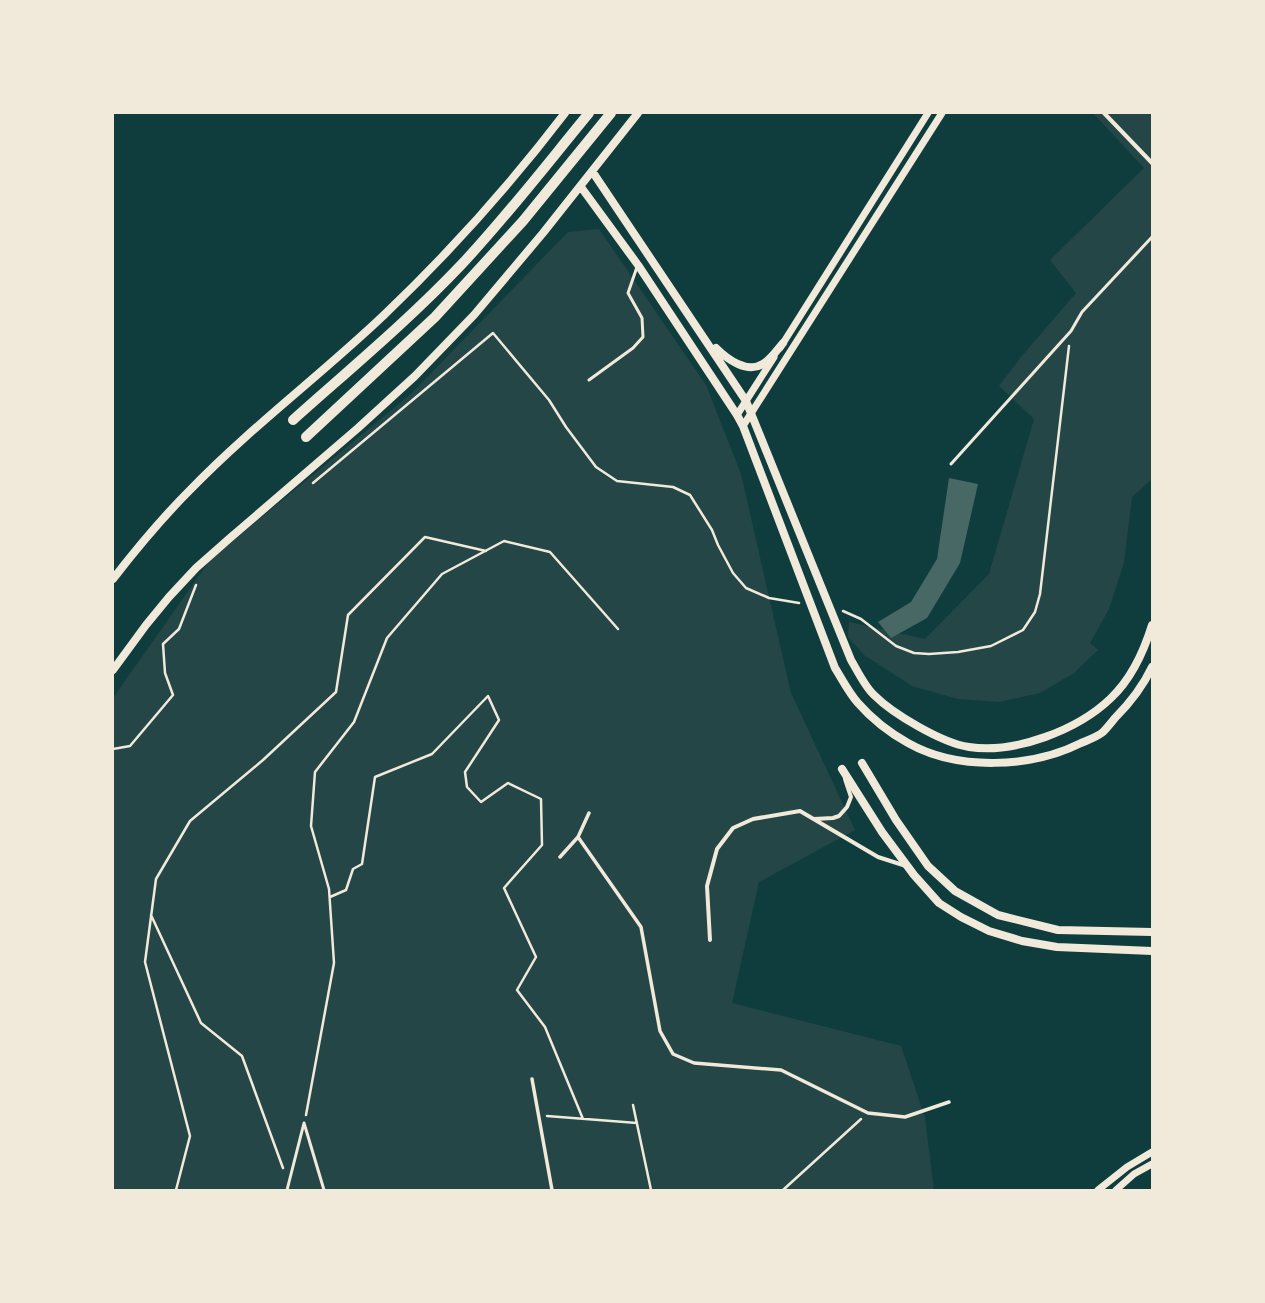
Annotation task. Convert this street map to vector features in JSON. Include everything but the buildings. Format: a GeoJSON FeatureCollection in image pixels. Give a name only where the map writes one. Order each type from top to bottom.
{"type":"FeatureCollection","features":[{"type":"Feature","properties":{"kind":"main road"},"geometry":{"type":"LineString","coordinates":[[113,579],[145,539],[191,489],[260,424],[383,316],[453,246],[485,212],[565,113]]}},
{"type":"Feature","properties":{"kind":"main road"},"geometry":{"type":"LineString","coordinates":[[292,420],[414,312],[462,264],[511,210],[588,113]]}},
{"type":"Feature","properties":{"kind":"main road"},"geometry":{"type":"LineString","coordinates":[[306,437],[435,317],[523,221],[611,113]]}},
{"type":"Feature","properties":{"kind":"main road"},"geometry":{"type":"LineString","coordinates":[[113,670],[169,596],[196,568],[358,428],[415,376],[474,315],[543,233],[638,113]]}},
{"type":"Feature","properties":{"kind":"main road"},"geometry":{"type":"LineString","coordinates":[[592,172],[702,333],[746,401],[851,660],[872,694],[892,711],[949,741],[968,747],[1003,748],[1031,742],[1060,731],[1090,716],[1111,698],[1128,678],[1146,646],[1152,625]]}},
{"type":"Feature","properties":{"kind":"main road"},"geometry":{"type":"LineString","coordinates":[[581,186],[638,265],[737,415],[743,426],[834,668],[858,703],[881,725],[909,743],[938,755],[968,762],[1002,763],[1037,759],[1066,750],[1102,732],[1127,705],[1146,681],[1152,667]]}},
{"type":"Feature","properties":{"kind":"main road"},"geometry":{"type":"LineString","coordinates":[[702,333],[723,355],[736,363],[750,367],[763,365],[783,343]]}},
{"type":"Feature","properties":{"kind":"main road"},"geometry":{"type":"LineString","coordinates":[[862,763],[896,820],[928,866],[955,891],[998,915],[1058,930],[1152,932]]}},
{"type":"Feature","properties":{"kind":"main road"},"geometry":{"type":"LineString","coordinates":[[842,769],[882,832],[908,867],[940,903],[961,917],[989,931],[1022,941],[1057,947],[1152,950]]}},
{"type":"Feature","properties":{"kind":"street"},"geometry":{"type":"LineString","coordinates":[[737,415],[928,113]]}},
{"type":"Feature","properties":{"kind":"street"},"geometry":{"type":"LineString","coordinates":[[743,426],[942,113]]}},
{"type":"Feature","properties":{"kind":"street"},"geometry":{"type":"LineString","coordinates":[[1104,113],[1152,163]]}},
{"type":"Feature","properties":{"kind":"street"},"geometry":{"type":"LineString","coordinates":[[814,819],[833,818],[839,816],[846,807],[850,797],[842,769]]}},
{"type":"Feature","properties":{"kind":"street"},"geometry":{"type":"LineString","coordinates":[[710,940],[707,886],[717,849],[734,828],[753,818],[800,811],[878,857],[908,867]]}},
{"type":"Feature","properties":{"kind":"street"},"geometry":{"type":"LineString","coordinates":[[560,857],[578,837],[589,813]]}},
{"type":"Feature","properties":{"kind":"street"},"geometry":{"type":"LineString","coordinates":[[578,837],[641,927],[660,1031],[673,1054],[694,1063],[781,1070],[868,1113],[904,1117],[948,1102]]}},
{"type":"Feature","properties":{"kind":"street"},"geometry":{"type":"LineString","coordinates":[[532,1079],[552,1190]]}},
{"type":"Feature","properties":{"kind":"street"},"geometry":{"type":"LineString","coordinates":[[1098,1190],[1127,1167],[1152,1152]]}},
{"type":"Feature","properties":{"kind":"street"},"geometry":{"type":"LineString","coordinates":[[1116,1190],[1134,1174],[1152,1164]]}},
{"type":"Feature","properties":{"kind":"lane"},"geometry":{"type":"LineString","coordinates":[[951,464],[1071,331],[1082,312],[1152,237]]}},
{"type":"Feature","properties":{"kind":"lane"},"geometry":{"type":"LineString","coordinates":[[590,380],[633,348],[643,337],[642,318],[628,293],[638,265]]}},
{"type":"Feature","properties":{"kind":"lane"},"geometry":{"type":"LineString","coordinates":[[287,1190],[304,1123]]}},
{"type":"Feature","properties":{"kind":"lane"},"geometry":{"type":"LineString","coordinates":[[304,1123],[324,1190]]}},
{"type":"Feature","properties":{"kind":"path"},"geometry":{"type":"LineString","coordinates":[[958,652],[990,646],[1023,630],[1035,612],[1040,594],[1071,331]]}},
{"type":"Feature","properties":{"kind":"path"},"geometry":{"type":"LineString","coordinates":[[309,487],[493,333],[548,400],[596,467],[617,481],[673,487],[690,495],[712,530],[718,545]]}},
{"type":"Feature","properties":{"kind":"path"},"geometry":{"type":"LineString","coordinates":[[176,1190],[190,1136],[145,962],[156,880],[190,821],[263,760],[336,692],[348,615],[425,537],[486,551]]}},
{"type":"Feature","properties":{"kind":"path"},"geometry":{"type":"LineString","coordinates":[[304,1123],[334,963],[329,889],[311,826],[315,772],[354,722],[387,638],[442,574],[504,541],[550,552],[618,629]]}},
{"type":"Feature","properties":{"kind":"path"},"geometry":{"type":"LineString","coordinates":[[113,749],[130,746],[173,695],[165,673],[163,644],[179,629],[196,585],[200,580]]}},
{"type":"Feature","properties":{"kind":"path"},"geometry":{"type":"LineString","coordinates":[[330,898],[346,890],[353,869],[362,864],[375,777],[432,754],[488,696],[498,720],[465,772],[467,787],[481,802],[508,783],[541,799],[542,845],[504,888],[536,957],[517,990],[545,1028],[583,1119]]}},
{"type":"Feature","properties":{"kind":"path"},"geometry":{"type":"LineString","coordinates":[[151,915],[201,1023],[242,1056],[289,1184]]}},
{"type":"Feature","properties":{"kind":"path"},"geometry":{"type":"LineString","coordinates":[[633,1105],[651,1190]]}},
{"type":"Feature","properties":{"kind":"path"},"geometry":{"type":"LineString","coordinates":[[783,1190],[868,1113]]}},
{"type":"Feature","properties":{"kind":"path"},"geometry":{"type":"LineString","coordinates":[[538,1116],[637,1123]]}},
{"type":"Feature","properties":{"kind":"shaded area"},"geometry":{"type":"Polygon","coordinates":[[[1093,113],[1152,113],[1152,479],[1132,497],[1124,563],[1109,609],[1090,643],[1098,650],[1074,673],[1040,693],[999,702],[958,699],[912,686],[864,655],[848,637],[849,622],[925,639],[989,574],[1034,419],[999,386],[1021,357],[1076,293],[1050,260],[1144,168],[1093,113]]]}},
{"type":"Feature","properties":{"kind":"shaded area"},"geometry":{"type":"Polygon","coordinates":[[[599,229],[706,385],[741,474],[791,693],[855,830],[759,882],[732,1003],[901,1046],[925,1118],[934,1190],[113,1190],[113,698],[210,560],[412,393],[568,232],[599,229]]]}}]}
